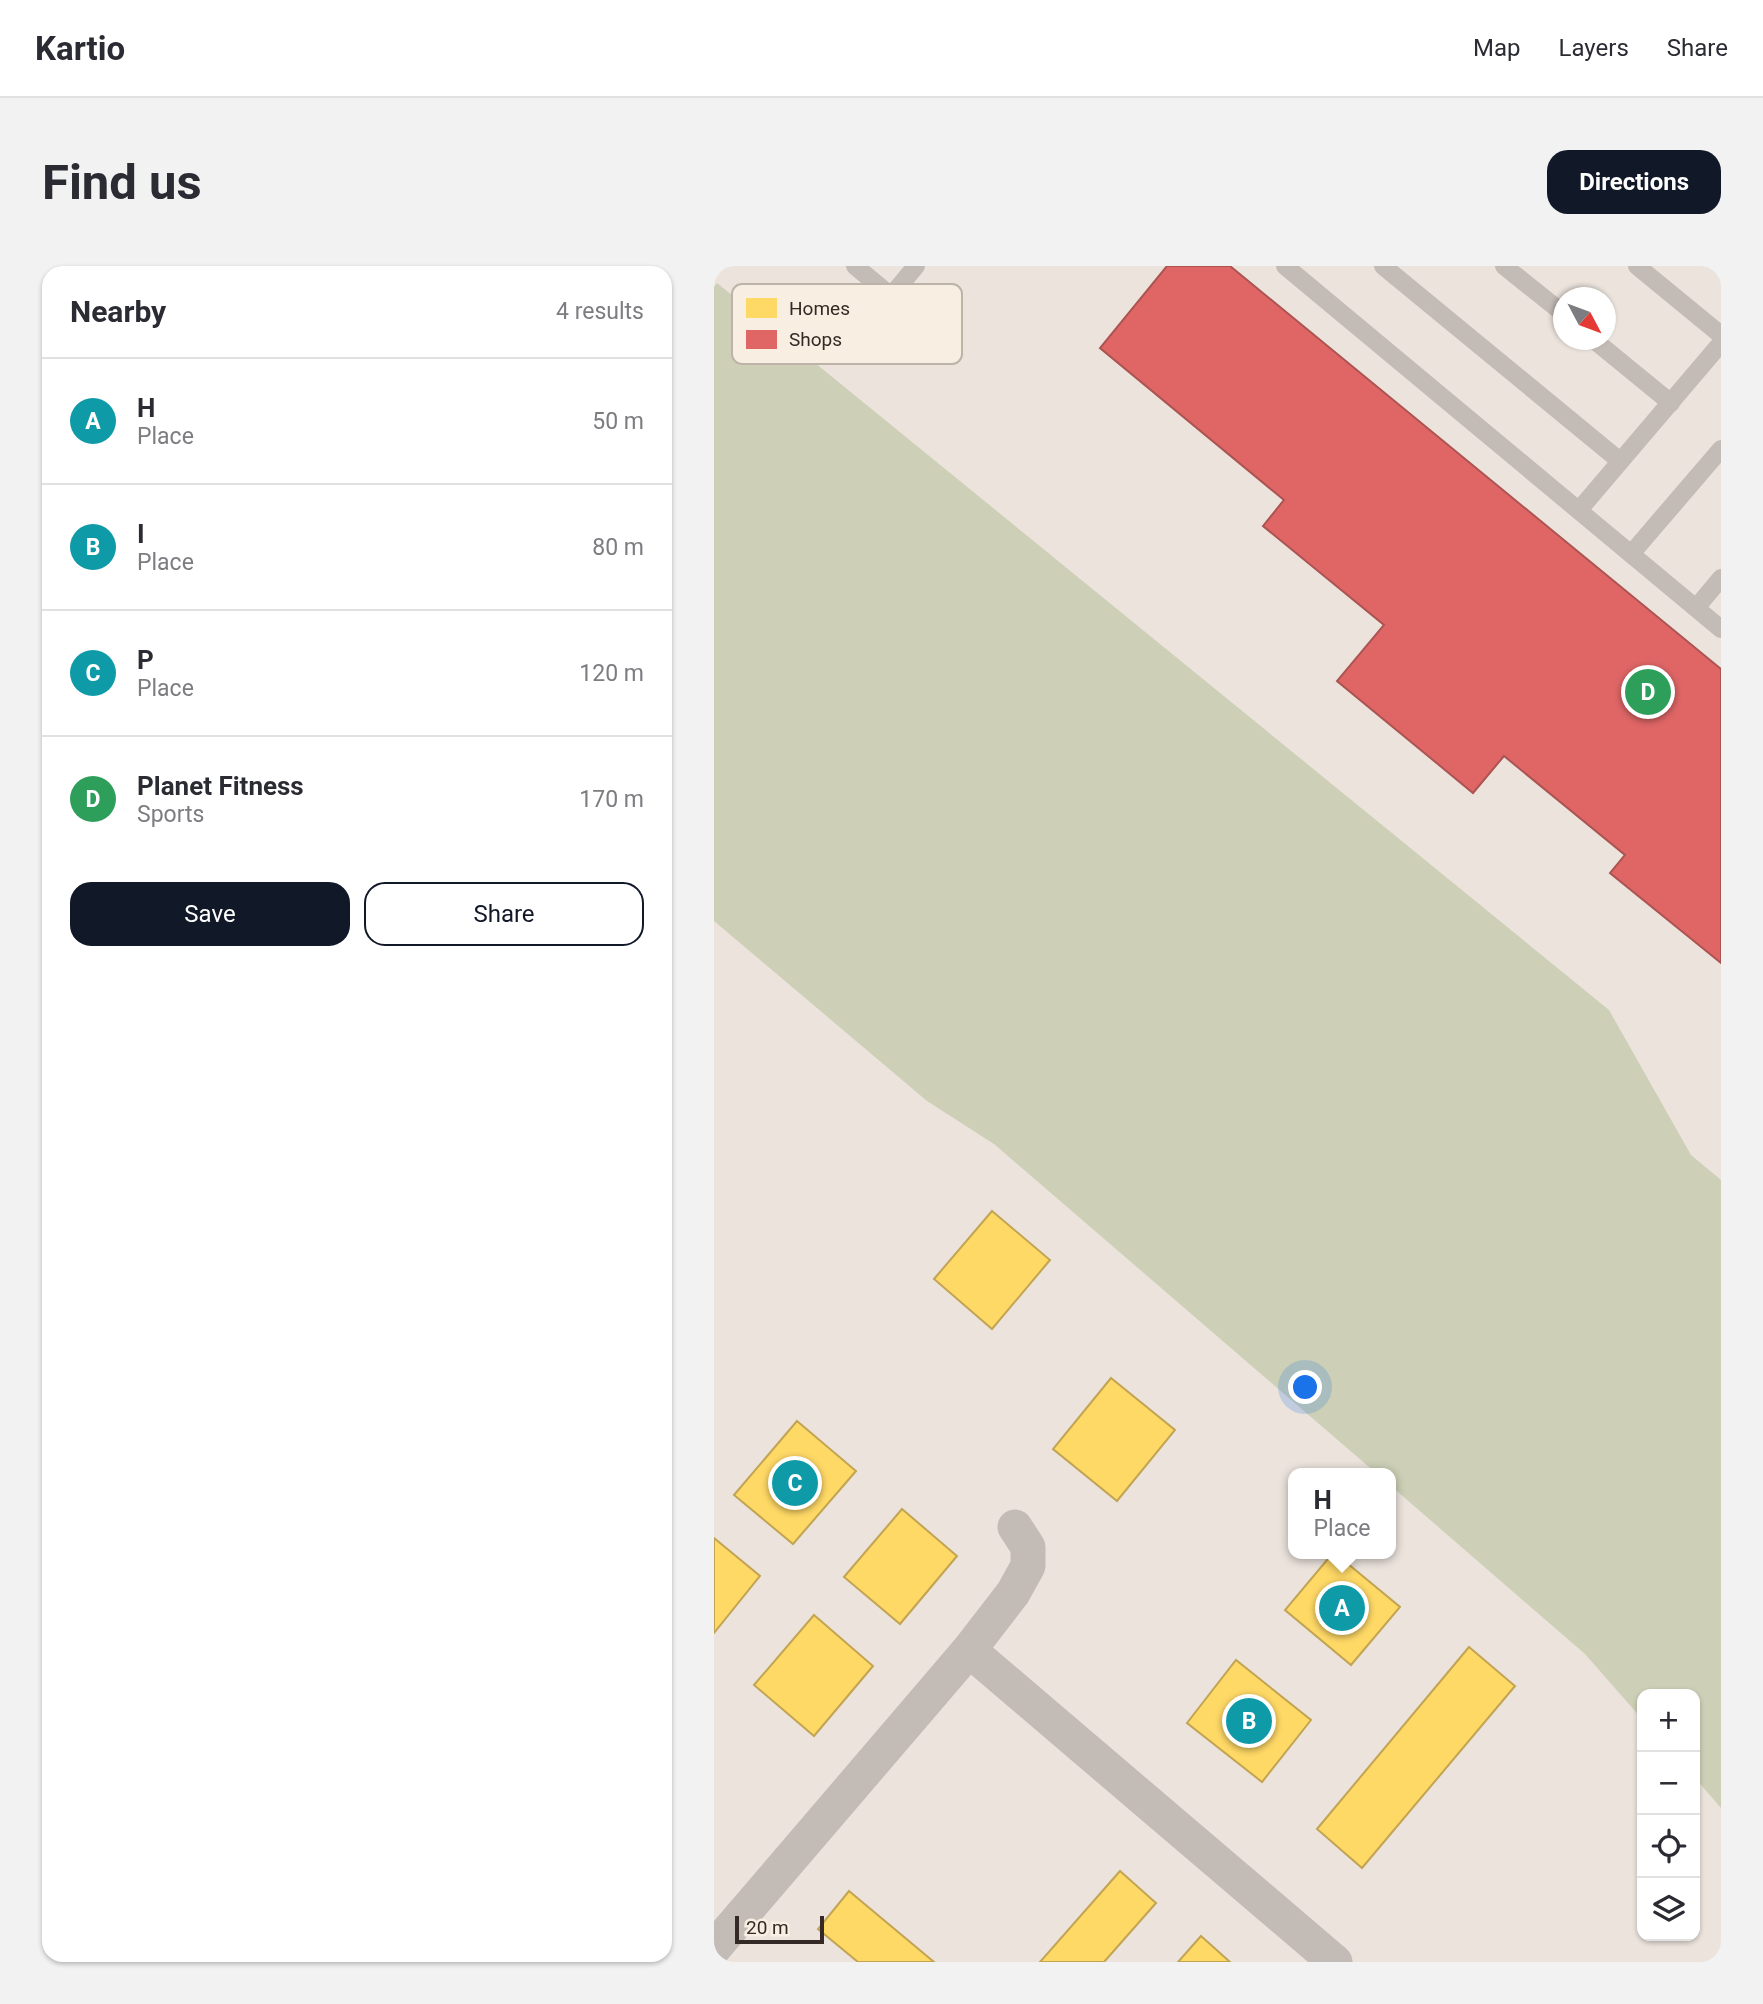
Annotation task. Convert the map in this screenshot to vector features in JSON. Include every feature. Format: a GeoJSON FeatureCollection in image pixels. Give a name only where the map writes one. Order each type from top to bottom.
{"type":"FeatureCollection","features":[{"type":"Feature","properties":{"kind":"street"},"geometry":{"type":"LineString","coordinates":[[714,1948],[968,1650],[1013,1592],[1028,1566],[1028,1547],[1015,1527]]}},
{"type":"Feature","properties":{"kind":"street"},"geometry":{"type":"LineString","coordinates":[[968,1650],[1335,1962]]}},
{"type":"Feature","properties":{"kind":"lane"},"geometry":{"type":"LineString","coordinates":[[855,266],[877,284]]}},
{"type":"Feature","properties":{"kind":"lane"},"geometry":{"type":"LineString","coordinates":[[901,284],[916,266]]}},
{"type":"Feature","properties":{"kind":"lane"},"geometry":{"type":"LineString","coordinates":[[1285,266],[1721,629]]}},
{"type":"Feature","properties":{"kind":"lane"},"geometry":{"type":"LineString","coordinates":[[1383,266],[1620,461]]}},
{"type":"Feature","properties":{"kind":"lane"},"geometry":{"type":"LineString","coordinates":[[1504,266],[1553,306]]}},
{"type":"Feature","properties":{"kind":"lane"},"geometry":{"type":"LineString","coordinates":[[1637,266],[1721,335]]}},
{"type":"Feature","properties":{"kind":"lane"},"geometry":{"type":"LineString","coordinates":[[1579,510],[1721,343]]}},
{"type":"Feature","properties":{"kind":"lane"},"geometry":{"type":"LineString","coordinates":[[1606,350],[1671,402]]}},
{"type":"Feature","properties":{"kind":"lane"},"geometry":{"type":"LineString","coordinates":[[1631,554],[1721,449]]}},
{"type":"Feature","properties":{"kind":"lane"},"geometry":{"type":"LineString","coordinates":[[1696,608],[1721,578]]}},
{"type":"Feature","properties":{"kind":"green space"},"geometry":{"type":"Polygon","coordinates":[[[717,283],[732,295],[732,364],[816,364],[1609,1010],[1691,1155],[1721,1180],[1721,1808],[1700,1784],[1700,1689],[1637,1689],[1637,1713],[1585,1654],[1396,1490],[1396,1468],[1370,1468],[994,1144],[927,1101],[714,921],[714,287],[717,283]]]}},
{"type":"Feature","properties":{"kind":"building: Homes"},"geometry":{"type":"Polygon","coordinates":[[[992,1211],[1050,1260],[992,1329],[934,1279],[992,1211]]]}},
{"type":"Feature","properties":{"kind":"building: Homes"},"geometry":{"type":"Polygon","coordinates":[[[1111,1378],[1175,1430],[1117,1501],[1053,1449],[1111,1378]]]}},
{"type":"Feature","properties":{"kind":"building: Homes"},"geometry":{"type":"Polygon","coordinates":[[[797,1421],[856,1471],[793,1544],[734,1495],[797,1421]]]}},
{"type":"Feature","properties":{"kind":"building: Homes"},"geometry":{"type":"Polygon","coordinates":[[[902,1509],[957,1556],[900,1624],[844,1577],[902,1509]]]}},
{"type":"Feature","properties":{"kind":"building: Homes"},"geometry":{"type":"Polygon","coordinates":[[[714,1538],[760,1576],[714,1633],[714,1538]]]}},
{"type":"Feature","properties":{"kind":"building: Homes"},"geometry":{"type":"Polygon","coordinates":[[[1328,1559],[1342,1559],[1400,1607],[1351,1665],[1285,1610],[1328,1559]]]}},
{"type":"Feature","properties":{"kind":"building: Homes"},"geometry":{"type":"Polygon","coordinates":[[[814,1615],[873,1666],[814,1736],[754,1685],[814,1615]]]}},
{"type":"Feature","properties":{"kind":"building: Homes"},"geometry":{"type":"Polygon","coordinates":[[[1469,1647],[1515,1686],[1362,1868],[1317,1829],[1469,1647]]]}},
{"type":"Feature","properties":{"kind":"building: Homes"},"geometry":{"type":"Polygon","coordinates":[[[1236,1660],[1311,1720],[1262,1782],[1187,1723],[1236,1660]]]}},
{"type":"Feature","properties":{"kind":"building: Homes"},"geometry":{"type":"Polygon","coordinates":[[[1120,1871],[1156,1903],[1104,1962],[1040,1962],[1120,1871]]]}},
{"type":"Feature","properties":{"kind":"building: Homes"},"geometry":{"type":"Polygon","coordinates":[[[849,1891],[934,1962],[858,1962],[818,1929],[849,1891]]]}},
{"type":"Feature","properties":{"kind":"building: Homes"},"geometry":{"type":"Polygon","coordinates":[[[1201,1936],[1230,1962],[1178,1962],[1201,1936]]]}},
{"type":"Feature","properties":{"kind":"building: Shops"},"geometry":{"type":"Polygon","coordinates":[[[1167,266],[1230,266],[1721,669],[1721,963],[1610,873],[1625,855],[1504,756],[1473,793],[1337,681],[1384,625],[1263,526],[1284,500],[1100,348],[1167,266]]]}},
{"type":"Feature","properties":{"kind":"place","name":"Planet Fitness"},"geometry":{"type":"Point","coordinates":[1648,692]}},
{"type":"Feature","properties":{"kind":"place","name":"P"},"geometry":{"type":"Point","coordinates":[795,1483]}},
{"type":"Feature","properties":{"kind":"place","name":"H"},"geometry":{"type":"Point","coordinates":[1342,1608]}},
{"type":"Feature","properties":{"kind":"place","name":"I"},"geometry":{"type":"Point","coordinates":[1249,1721]}}]}
